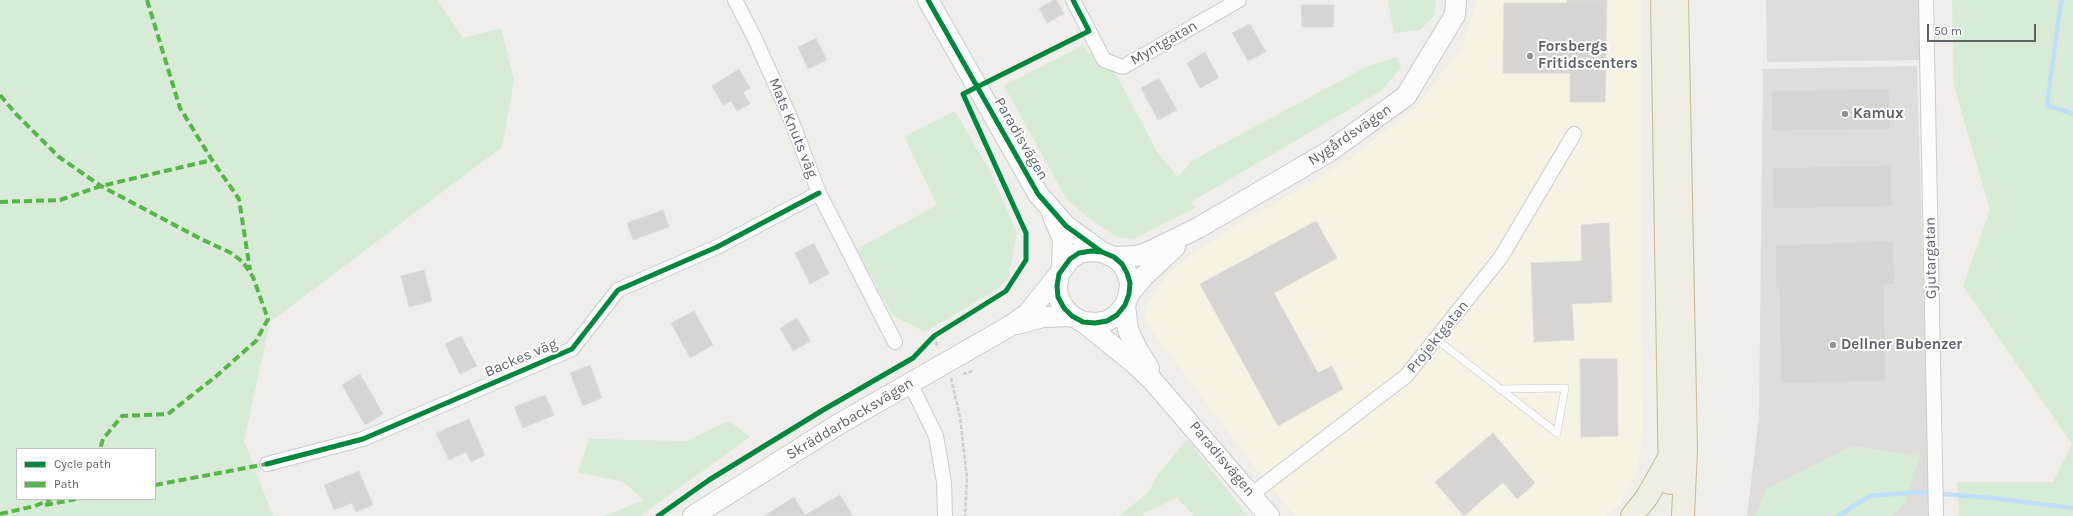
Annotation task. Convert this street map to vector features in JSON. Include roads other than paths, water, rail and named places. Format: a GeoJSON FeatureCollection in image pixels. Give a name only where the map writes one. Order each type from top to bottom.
{"type":"FeatureCollection","features":[{"type":"Feature","properties":{"kind":"highway"},"geometry":{"type":"LineString","coordinates":[[1662,0],[1670,516]]}},
{"type":"Feature","properties":{"kind":"highway"},"geometry":{"type":"LineString","coordinates":[[1677,0],[1686,449],[1683,516]]}},
{"type":"Feature","properties":{"kind":"highway"},"geometry":{"type":"LineString","coordinates":[[1632,516],[1655,484],[1670,455]]}},
{"type":"Feature","properties":{"kind":"street","name":"Mats Knuts väg"},"geometry":{"type":"LineString","coordinates":[[735,0],[755,39],[790,117],[819,193],[895,342]]}},
{"type":"Feature","properties":{"kind":"street","name":"Paradisvägen"},"geometry":{"type":"LineString","coordinates":[[928,0],[1034,187],[1049,209],[1066,226],[1108,254]]}},
{"type":"Feature","properties":{"kind":"street","name":"Myntgatan"},"geometry":{"type":"LineString","coordinates":[[1073,0],[1104,60],[1123,67],[1239,0]]}},
{"type":"Feature","properties":{"kind":"street","name":"Nygårdsvägen"},"geometry":{"type":"LineString","coordinates":[[1108,254],[1136,256],[1149,252],[1198,228],[1330,151],[1406,96],[1455,15],[1456,0]]}},
{"type":"Feature","properties":{"kind":"street","name":"Gjutargatan"},"geometry":{"type":"LineString","coordinates":[[1926,0],[1936,516]]}},
{"type":"Feature","properties":{"kind":"street","name":"Projektgatan"},"geometry":{"type":"LineString","coordinates":[[1252,494],[1406,376],[1501,256],[1574,134]]}},
{"type":"Feature","properties":{"kind":"street","name":"Backes väg"},"geometry":{"type":"LineString","coordinates":[[267,464],[363,439],[572,349],[618,290],[717,247],[819,193]]}},
{"type":"Feature","properties":{"kind":"street","name":"Paradisvägen"},"geometry":{"type":"LineString","coordinates":[[1049,209],[1062,240],[1061,271]]}},
{"type":"Feature","properties":{"kind":"street","name":"Nygårdsvägen"},"geometry":{"type":"LineString","coordinates":[[1127,300],[1159,260],[1198,228]]}},
{"type":"Feature","properties":{"kind":"street"},"geometry":{"type":"LineString","coordinates":[[1091,251],[1108,254],[1122,264],[1127,273],[1130,283],[1127,300],[1117,315],[1107,321],[1095,324],[1077,319],[1064,308],[1058,297],[1057,286],[1061,271],[1070,260],[1080,253],[1091,251]]}},
{"type":"Feature","properties":{"kind":"street","name":"Skräddarbacksvägen"},"geometry":{"type":"LineString","coordinates":[[693,516],[839,424],[1010,326],[1028,313],[1061,271]]}},
{"type":"Feature","properties":{"kind":"street","name":"Paradisvägen"},"geometry":{"type":"LineString","coordinates":[[1127,300],[1128,330],[1137,349],[1174,403]]}},
{"type":"Feature","properties":{"kind":"street","name":"Skräddarbacksvägen"},"geometry":{"type":"LineString","coordinates":[[1010,326],[1043,317],[1077,319]]}},
{"type":"Feature","properties":{"kind":"street","name":"Paradisvägen"},"geometry":{"type":"LineString","coordinates":[[1077,319],[1135,364],[1174,403],[1269,516]]}},
{"type":"Feature","properties":{"kind":"street"},"geometry":{"type":"LineString","coordinates":[[910,383],[936,436],[944,482],[945,516]]}},
{"type":"Feature","properties":{"kind":"lane"},"geometry":{"type":"LineString","coordinates":[[1436,339],[1499,389],[1557,433],[1565,388],[1499,389]]}},
{"type":"Feature","properties":{"kind":"waterway"},"geometry":{"type":"LineString","coordinates":[[2063,0],[2061,1],[2047,105],[2073,114]]}},
{"type":"Feature","properties":{"kind":"waterway"},"geometry":{"type":"LineString","coordinates":[[1838,516],[1870,496],[1917,492],[1992,498],[2073,508]]}},
{"type":"Feature","properties":{"kind":"place","name":"Forsbergs Fritidscenters"},"geometry":{"type":"Point","coordinates":[1530,56]}},
{"type":"Feature","properties":{"kind":"place","name":"Kamux"},"geometry":{"type":"Point","coordinates":[1845,114]}},
{"type":"Feature","properties":{"kind":"place","name":"Dellner Bubenzer"},"geometry":{"type":"Point","coordinates":[1833,345]}}]}
